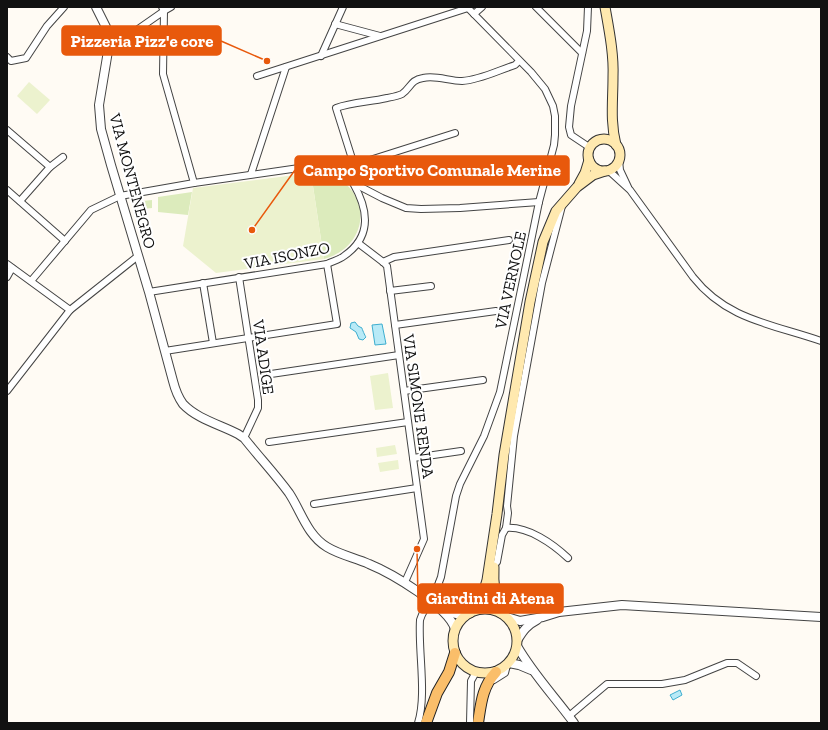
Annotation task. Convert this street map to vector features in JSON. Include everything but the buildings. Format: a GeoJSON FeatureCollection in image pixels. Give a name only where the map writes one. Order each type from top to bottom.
{"type":"FeatureCollection","features":[{"type":"Feature","properties":{"kind":"main road"},"geometry":{"type":"LineString","coordinates":[[577,187],[593,175],[607,171],[617,164],[619,160],[619,149],[616,145],[613,132],[611,111],[613,77],[612,51],[605,7]]}},
{"type":"Feature","properties":{"kind":"main road"},"geometry":{"type":"LineString","coordinates":[[478,723],[481,700],[485,686],[496,672],[508,664],[514,656],[517,643],[516,631],[504,615],[496,600],[495,564],[504,456],[539,257],[543,242],[556,211],[577,187],[585,173],[589,147],[600,139],[606,131],[611,111]]}},
{"type":"Feature","properties":{"kind":"main road"},"geometry":{"type":"LineString","coordinates":[[600,139],[609,140],[616,145]]}},
{"type":"Feature","properties":{"kind":"main road"},"geometry":{"type":"LineString","coordinates":[[588,160],[595,168],[607,171]]}},
{"type":"Feature","properties":{"kind":"main road"},"geometry":{"type":"LineString","coordinates":[[496,672],[476,672],[464,666],[455,653],[453,641],[455,629],[467,614],[476,606],[485,590],[498,514]]}},
{"type":"Feature","properties":{"kind":"main road"},"geometry":{"type":"LineString","coordinates":[[467,614],[476,610],[489,609],[504,615]]}},
{"type":"Feature","properties":{"kind":"main road"},"geometry":{"type":"LineString","coordinates":[[426,723],[438,693],[449,672],[455,653]]}},
{"type":"Feature","properties":{"kind":"street"},"geometry":{"type":"LineString","coordinates":[[7,57],[11,61],[26,58],[47,26],[64,7]]}},
{"type":"Feature","properties":{"kind":"street","name":"VIA MONTENEGRO"},"geometry":{"type":"LineString","coordinates":[[96,7],[106,27],[109,41],[99,104],[100,118],[111,165],[149,292],[173,381],[177,394],[182,403],[190,410],[226,427],[244,438],[290,495],[311,532],[319,542],[333,550],[368,563],[405,582],[444,611]]}},
{"type":"Feature","properties":{"kind":"street"},"geometry":{"type":"LineString","coordinates":[[109,41],[131,34],[163,9],[171,7]]}},
{"type":"Feature","properties":{"kind":"street"},"geometry":{"type":"LineString","coordinates":[[320,56],[343,7]]}},
{"type":"Feature","properties":{"kind":"street"},"geometry":{"type":"LineString","coordinates":[[257,76],[467,7]]}},
{"type":"Feature","properties":{"kind":"street","name":"VIA VERNOLE"},"geometry":{"type":"LineString","coordinates":[[418,723],[421,713],[420,620],[423,612],[431,601],[438,595],[441,586],[440,583],[456,496],[460,484],[484,436],[500,392],[539,202],[554,145],[555,116],[553,106],[545,89],[467,7]]}},
{"type":"Feature","properties":{"kind":"street"},"geometry":{"type":"LineString","coordinates":[[474,14],[482,7]]}},
{"type":"Feature","properties":{"kind":"street"},"geometry":{"type":"LineString","coordinates":[[536,7],[582,53]]}},
{"type":"Feature","properties":{"kind":"street"},"geometry":{"type":"LineString","coordinates":[[588,7],[587,31],[571,106],[569,127],[571,135],[589,147]]}},
{"type":"Feature","properties":{"kind":"street"},"geometry":{"type":"LineString","coordinates":[[163,9],[162,74],[194,183]]}},
{"type":"Feature","properties":{"kind":"street"},"geometry":{"type":"LineString","coordinates":[[335,24],[380,36]]}},
{"type":"Feature","properties":{"kind":"street"},"geometry":{"type":"LineString","coordinates":[[349,180],[354,165],[336,108],[347,104],[374,101],[402,94],[411,83],[420,78],[428,77],[459,81],[472,79],[515,65],[519,61]]}},
{"type":"Feature","properties":{"kind":"street"},"geometry":{"type":"LineString","coordinates":[[251,174],[286,67]]}},
{"type":"Feature","properties":{"kind":"street"},"geometry":{"type":"LineString","coordinates":[[7,130],[50,167]]}},
{"type":"Feature","properties":{"kind":"street"},"geometry":{"type":"LineString","coordinates":[[354,165],[455,133]]}},
{"type":"Feature","properties":{"kind":"street"},"geometry":{"type":"LineString","coordinates":[[20,201],[50,167],[63,157]]}},
{"type":"Feature","properties":{"kind":"street"},"geometry":{"type":"LineString","coordinates":[[619,160],[620,170],[630,190],[703,289],[712,297],[743,316],[821,341]]}},
{"type":"Feature","properties":{"kind":"street"},"geometry":{"type":"LineString","coordinates":[[31,281],[92,210],[120,196],[251,174],[299,168],[331,171],[382,198],[406,208],[444,208],[539,202]]}},
{"type":"Feature","properties":{"kind":"street"},"geometry":{"type":"LineString","coordinates":[[607,171],[630,190]]}},
{"type":"Feature","properties":{"kind":"street","name":"VIA ISONZO"},"geometry":{"type":"LineString","coordinates":[[149,292],[327,264],[343,257],[358,243],[363,232],[366,216],[363,202],[349,180]]}},
{"type":"Feature","properties":{"kind":"street"},"geometry":{"type":"LineString","coordinates":[[7,190],[65,241]]}},
{"type":"Feature","properties":{"kind":"street"},"geometry":{"type":"LineString","coordinates":[[495,564],[497,562],[502,535],[506,528],[514,436],[542,283],[563,203]]}},
{"type":"Feature","properties":{"kind":"street"},"geometry":{"type":"LineString","coordinates":[[358,243],[384,262],[394,257],[509,240]]}},
{"type":"Feature","properties":{"kind":"street"},"geometry":{"type":"LineString","coordinates":[[7,391],[9,384],[70,310],[138,256]]}},
{"type":"Feature","properties":{"kind":"street","name":"VIA SIMONE RENDA"},"geometry":{"type":"LineString","coordinates":[[384,262],[387,266],[424,539],[405,582]]}},
{"type":"Feature","properties":{"kind":"street"},"geometry":{"type":"LineString","coordinates":[[165,351],[337,324],[327,264]]}},
{"type":"Feature","properties":{"kind":"street"},"geometry":{"type":"LineString","coordinates":[[7,277],[10,266],[70,310]]}},
{"type":"Feature","properties":{"kind":"street","name":"VIA ADIGE"},"geometry":{"type":"LineString","coordinates":[[239,277],[258,400],[258,408],[244,438]]}},
{"type":"Feature","properties":{"kind":"street"},"geometry":{"type":"LineString","coordinates":[[203,283],[213,343]]}},
{"type":"Feature","properties":{"kind":"street"},"geometry":{"type":"LineString","coordinates":[[390,292],[431,286]]}},
{"type":"Feature","properties":{"kind":"street"},"geometry":{"type":"LineString","coordinates":[[395,324],[496,310]]}},
{"type":"Feature","properties":{"kind":"street"},"geometry":{"type":"LineString","coordinates":[[271,374],[399,356]]}},
{"type":"Feature","properties":{"kind":"street"},"geometry":{"type":"LineString","coordinates":[[404,391],[483,380]]}},
{"type":"Feature","properties":{"kind":"street"},"geometry":{"type":"LineString","coordinates":[[270,442],[408,422]]}},
{"type":"Feature","properties":{"kind":"street"},"geometry":{"type":"LineString","coordinates":[[413,458],[461,451]]}},
{"type":"Feature","properties":{"kind":"street"},"geometry":{"type":"LineString","coordinates":[[314,504],[418,488]]}},
{"type":"Feature","properties":{"kind":"street"},"geometry":{"type":"LineString","coordinates":[[508,513],[515,527]]}},
{"type":"Feature","properties":{"kind":"street"},"geometry":{"type":"LineString","coordinates":[[506,528],[515,527],[549,542],[568,558]]}},
{"type":"Feature","properties":{"kind":"street","name":"VIA VERNOLE"},"geometry":{"type":"LineString","coordinates":[[431,601],[429,595],[440,583]]}},
{"type":"Feature","properties":{"kind":"street"},"geometry":{"type":"LineString","coordinates":[[417,591],[423,592],[433,590]]}},
{"type":"Feature","properties":{"kind":"street"},"geometry":{"type":"LineString","coordinates":[[504,615],[520,621],[560,612],[622,605],[821,617]]}},
{"type":"Feature","properties":{"kind":"street"},"geometry":{"type":"LineString","coordinates":[[444,611],[467,614]]}},
{"type":"Feature","properties":{"kind":"street"},"geometry":{"type":"LineString","coordinates":[[444,611],[454,624],[455,629]]}},
{"type":"Feature","properties":{"kind":"street"},"geometry":{"type":"LineString","coordinates":[[543,617],[530,623],[523,630],[517,643],[521,655],[574,723]]}},
{"type":"Feature","properties":{"kind":"street"},"geometry":{"type":"LineString","coordinates":[[569,716],[607,684],[662,684],[685,680],[727,663],[736,663],[756,676]]}},
{"type":"Feature","properties":{"kind":"street"},"geometry":{"type":"LineString","coordinates":[[482,723],[485,698],[489,686],[494,680],[505,673],[508,664],[520,665],[535,673]]}},
{"type":"Feature","properties":{"kind":"street"},"geometry":{"type":"LineString","coordinates":[[470,723],[470,681],[476,672]]}},
{"type":"Feature","properties":{"kind":"green space"},"geometry":{"type":"Polygon","coordinates":[[[29,82],[50,100],[37,114],[17,96],[29,82]]]}},
{"type":"Feature","properties":{"kind":"green space"},"geometry":{"type":"Polygon","coordinates":[[[321,172],[338,178],[350,188],[358,201],[360,214],[358,228],[352,241],[340,252],[324,259],[311,173],[321,172]]]}},
{"type":"Feature","properties":{"kind":"green space"},"geometry":{"type":"Polygon","coordinates":[[[311,173],[324,259],[216,273],[183,246],[193,188],[311,173]]]}},
{"type":"Feature","properties":{"kind":"green space"},"geometry":{"type":"Polygon","coordinates":[[[192,192],[188,215],[158,212],[158,197],[192,192]]]}},
{"type":"Feature","properties":{"kind":"green space"},"geometry":{"type":"Polygon","coordinates":[[[152,200],[152,208],[134,210],[133,202],[152,200]]]}},
{"type":"Feature","properties":{"kind":"green space"},"geometry":{"type":"Polygon","coordinates":[[[388,373],[393,408],[375,410],[370,376],[388,373]]]}},
{"type":"Feature","properties":{"kind":"green space"},"geometry":{"type":"Polygon","coordinates":[[[395,445],[397,454],[377,457],[376,448],[395,445]]]}},
{"type":"Feature","properties":{"kind":"green space"},"geometry":{"type":"Polygon","coordinates":[[[398,460],[399,469],[380,472],[378,463],[398,460]]]}},
{"type":"Feature","properties":{"kind":"water"},"geometry":{"type":"Polygon","coordinates":[[[355,322],[364,332],[366,337],[363,340],[359,339],[356,332],[350,328],[351,323],[355,322]]]}},
{"type":"Feature","properties":{"kind":"water"},"geometry":{"type":"Polygon","coordinates":[[[382,324],[386,344],[375,345],[372,325],[382,324]]]}},
{"type":"Feature","properties":{"kind":"water"},"geometry":{"type":"Polygon","coordinates":[[[680,690],[682,695],[673,700],[670,695],[680,690]]]}},
{"type":"Feature","properties":{"kind":"place","name":"Pizzeria Pizz'e core"},"geometry":{"type":"Point","coordinates":[267,61]}},
{"type":"Feature","properties":{"kind":"place","name":"Campo Sportivo Comunale Merine"},"geometry":{"type":"Point","coordinates":[252,230]}},
{"type":"Feature","properties":{"kind":"place","name":"Giardini di Atena"},"geometry":{"type":"Point","coordinates":[417,549]}}]}
